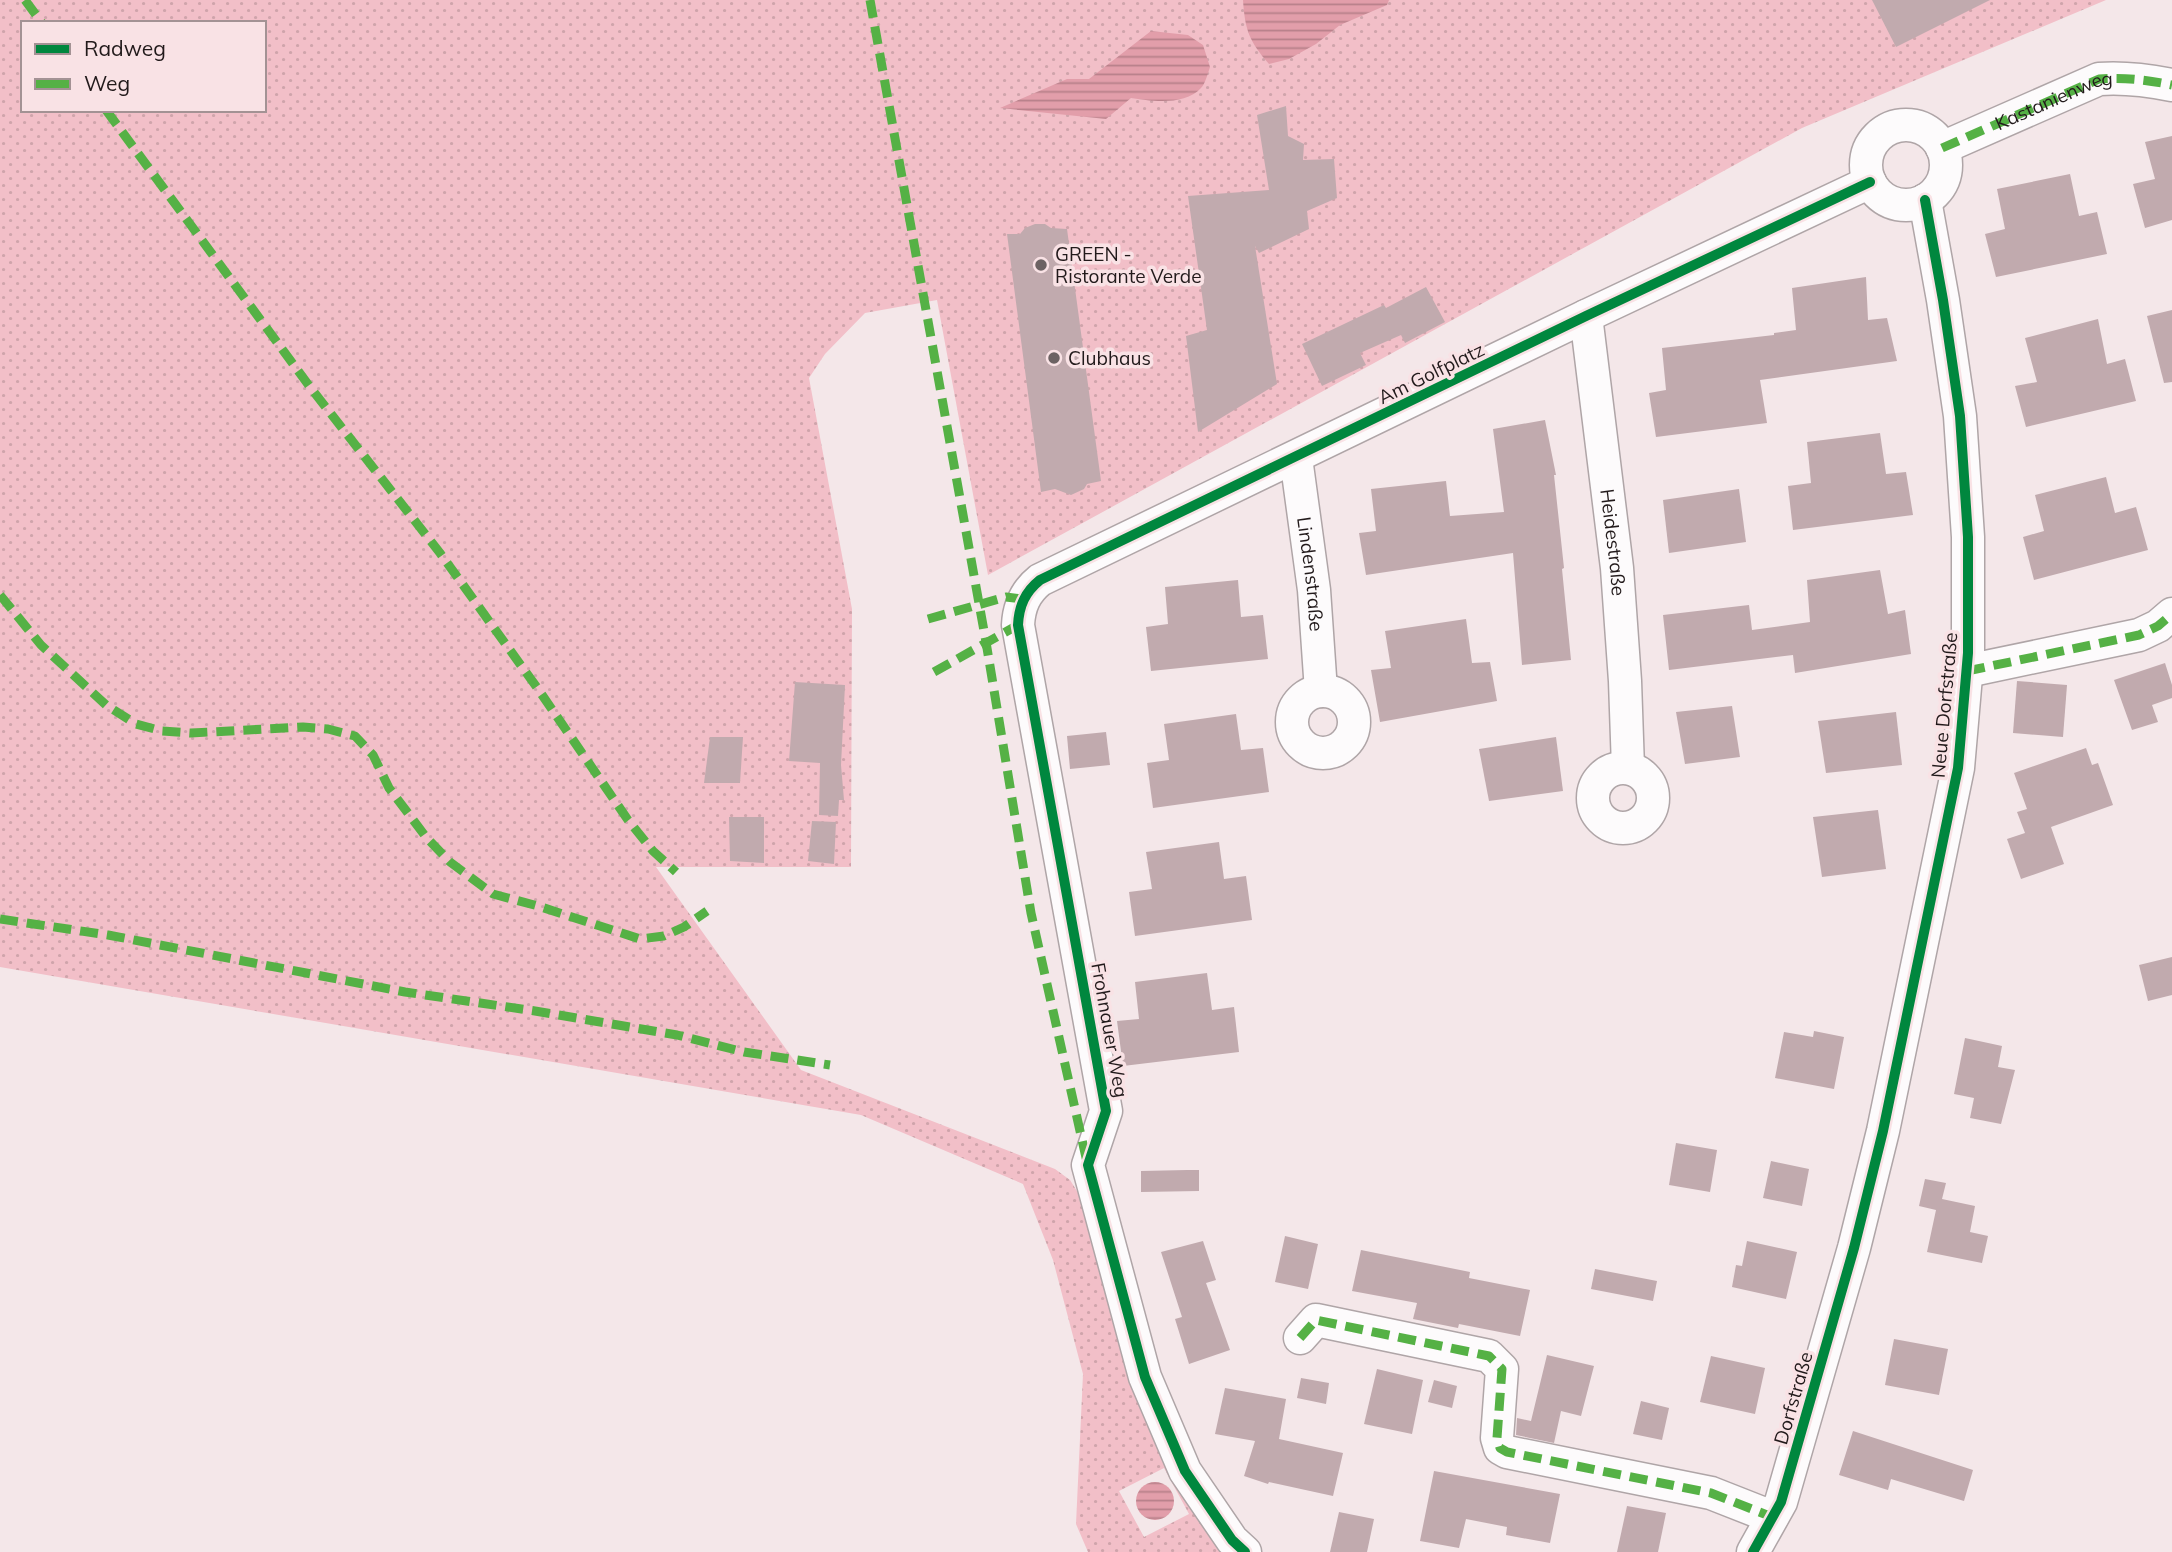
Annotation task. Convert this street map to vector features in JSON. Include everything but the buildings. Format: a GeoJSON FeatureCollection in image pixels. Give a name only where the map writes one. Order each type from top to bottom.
{"type":"FeatureCollection","features":[{"type":"Feature","properties":{"kind":"street","name":"Kastanienweg"},"geometry":{"type":"LineString","coordinates":[[1942,148],[2099,79],[2122,77],[2172,85]]}},
{"type":"Feature","properties":{"kind":"street"},"geometry":{"type":"LineString","coordinates":[[1904,125],[1918,127],[1935,137],[1942,148],[1946,161],[1945,175],[1938,189],[1924,200],[1908,205],[1895,203],[1884,198],[1870,182],[1866,168],[1868,155],[1882,132],[1904,125]]}},
{"type":"Feature","properties":{"kind":"street","name":"Am Golfplatz"},"geometry":{"type":"LineString","coordinates":[[1020,608],[1031,587],[1040,580],[1870,182]]}},
{"type":"Feature","properties":{"kind":"street","name":"Neue Dorfstraße"},"geometry":{"type":"LineString","coordinates":[[1854,1248],[1884,1131],[1958,768],[1967,671],[1968,537],[1960,416],[1944,306],[1924,200]]}},
{"type":"Feature","properties":{"kind":"street","name":"Heidestraße"},"geometry":{"type":"LineString","coordinates":[[1586,316],[1617,568],[1625,674],[1628,768]]}},
{"type":"Feature","properties":{"kind":"street","name":"Lindenstraße"},"geometry":{"type":"LineString","coordinates":[[1296,458],[1314,590],[1321,691]]}},
{"type":"Feature","properties":{"kind":"street","name":"Frohnauer Weg"},"geometry":{"type":"LineString","coordinates":[[1020,608],[1018,625],[1106,1111],[1088,1165],[1145,1377],[1185,1471],[1231,1540],[1245,1552]]}},
{"type":"Feature","properties":{"kind":"street"},"geometry":{"type":"LineString","coordinates":[[1967,671],[2139,635],[2158,626],[2172,614]]}},
{"type":"Feature","properties":{"kind":"street","name":"Dorfstraße"},"geometry":{"type":"LineString","coordinates":[[1753,1552],[1781,1502],[1854,1248]]}},
{"type":"Feature","properties":{"kind":"street"},"geometry":{"type":"LineString","coordinates":[[1300,1338],[1317,1320],[1489,1356],[1502,1369],[1497,1438],[1500,1448],[1507,1452],[1711,1493],[1772,1517]]}},
{"type":"Feature","properties":{"kind":"shaded area"},"geometry":{"type":"Polygon","coordinates":[[[0,0],[2106,0],[1802,128],[988,575],[937,300],[865,313],[825,354],[809,378],[852,609],[851,867],[656,867],[801,1070],[1055,1169],[1070,1180],[1085,1204],[1224,1552],[1088,1552],[1076,1524],[1083,1374],[1053,1260],[1023,1184],[861,1115],[0,967],[0,0]],[[1164,1468],[1119,1491],[1144,1537],[1189,1514],[1164,1468]]]}},
{"type":"Feature","properties":{"kind":"shaded area"},"geometry":{"type":"Polygon","coordinates":[[[1243,0],[1389,0],[1387,5],[1340,25],[1316,44],[1289,59],[1269,64],[1249,35],[1243,0]]]}},
{"type":"Feature","properties":{"kind":"shaded area"},"geometry":{"type":"Polygon","coordinates":[[[1151,31],[1188,35],[1203,45],[1210,67],[1202,86],[1194,94],[1168,101],[1131,98],[1106,119],[1000,108],[1067,79],[1089,79],[1151,31]]]}},
{"type":"Feature","properties":{"kind":"shaded area"},"geometry":{"type":"Polygon","coordinates":[[[1155,1482],[1168,1488],[1174,1501],[1168,1514],[1155,1520],[1142,1514],[1136,1501],[1142,1488],[1155,1482]]]}},
{"type":"Feature","properties":{"kind":"marked path"},"geometry":{"type":"LineString","coordinates":[[25,0],[41,21]]}},
{"type":"Feature","properties":{"kind":"marked path"},"geometry":{"type":"LineString","coordinates":[[870,0],[986,642],[1031,913],[1087,1162]]}},
{"type":"Feature","properties":{"kind":"marked path"},"geometry":{"type":"LineString","coordinates":[[1942,148],[2099,79],[2136,79],[2172,85]]}},
{"type":"Feature","properties":{"kind":"marked path"},"geometry":{"type":"LineString","coordinates":[[107,112],[310,387],[440,553],[628,820],[653,851],[676,872]]}},
{"type":"Feature","properties":{"kind":"marked path"},"geometry":{"type":"LineString","coordinates":[[0,595],[41,645],[106,705],[136,724],[162,731],[191,733],[303,727],[328,729],[355,736],[373,755],[389,788],[426,837],[450,862],[493,894],[640,939],[664,936],[684,927],[707,911]]}},
{"type":"Feature","properties":{"kind":"marked path"},"geometry":{"type":"LineString","coordinates":[[928,619],[1006,597],[1023,599]]}},
{"type":"Feature","properties":{"kind":"marked path"},"geometry":{"type":"LineString","coordinates":[[1967,671],[2139,635],[2158,626],[2172,614]]}},
{"type":"Feature","properties":{"kind":"marked path"},"geometry":{"type":"LineString","coordinates":[[934,672],[1018,625]]}},
{"type":"Feature","properties":{"kind":"marked path"},"geometry":{"type":"LineString","coordinates":[[0,919],[108,935],[405,992],[677,1035],[744,1052],[830,1065]]}},
{"type":"Feature","properties":{"kind":"marked path"},"geometry":{"type":"LineString","coordinates":[[1300,1338],[1316,1320],[1489,1356],[1502,1369],[1497,1438],[1500,1448],[1507,1452],[1711,1493],[1772,1517]]}},
{"type":"Feature","properties":{"kind":"cycle path"},"geometry":{"type":"LineString","coordinates":[[1245,1552],[1232,1540],[1185,1471],[1145,1377],[1088,1165],[1106,1111],[1018,625],[1024,600],[1030,589],[1040,580],[1870,182]]}},
{"type":"Feature","properties":{"kind":"cycle path"},"geometry":{"type":"LineString","coordinates":[[1753,1552],[1781,1502],[1854,1248],[1883,1131],[1958,768],[1968,653],[1968,537],[1960,416],[1925,200]]}},
{"type":"Feature","properties":{"kind":"place","name":"GREEN - Ristorante Verde"},"geometry":{"type":"Point","coordinates":[1041,265]}},
{"type":"Feature","properties":{"kind":"place","name":"Clubhaus"},"geometry":{"type":"Point","coordinates":[1054,358]}}]}
